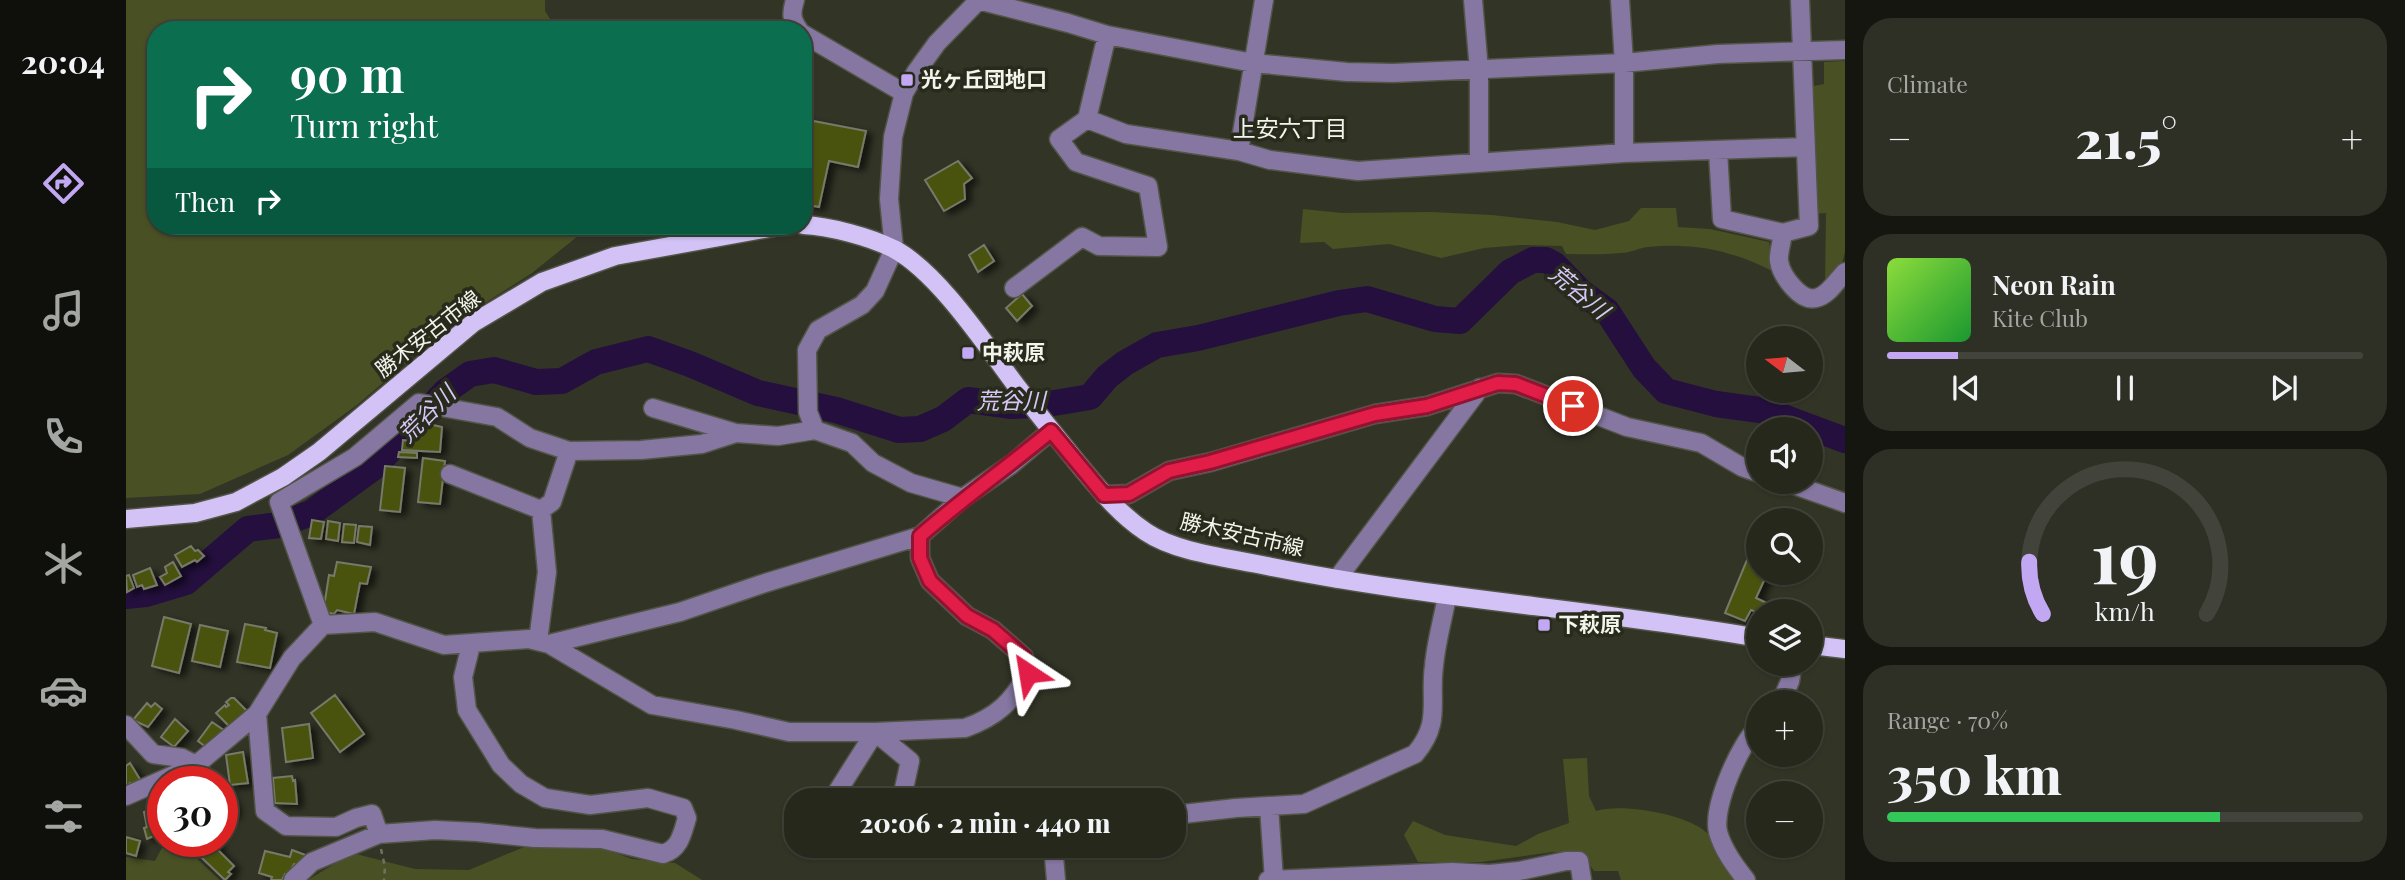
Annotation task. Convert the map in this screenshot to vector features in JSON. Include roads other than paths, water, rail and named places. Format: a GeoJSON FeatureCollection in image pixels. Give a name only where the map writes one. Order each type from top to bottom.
{"type":"FeatureCollection","features":[{"type":"Feature","properties":{"kind":"main road","name":"勝木安古市線"},"geometry":{"type":"LineString","coordinates":[[812,227],[894,249],[909,259],[940,289],[983,339],[1018,388],[1104,495],[1147,533],[1165,541],[1189,549],[1337,579],[1746,636]]}},
{"type":"Feature","properties":{"kind":"main road","name":"勝木安古市線"},"geometry":{"type":"LineString","coordinates":[[126,519],[195,513],[236,502],[283,477],[319,452],[473,323],[542,282],[615,256],[730,235]]}},
{"type":"Feature","properties":{"kind":"main road"},"geometry":{"type":"LineString","coordinates":[[1823,646],[1845,649]]}},
{"type":"Feature","properties":{"kind":"street"},"geometry":{"type":"LineString","coordinates":[[793,21],[791,12],[795,0]]}},
{"type":"Feature","properties":{"kind":"street"},"geometry":{"type":"LineString","coordinates":[[815,430],[808,412],[807,350],[818,330],[862,305],[875,291],[894,249],[889,199],[892,149],[904,93],[937,43],[978,0],[1107,35],[1253,63],[1347,72],[1479,70],[1624,63],[1718,54],[1845,50]]}},
{"type":"Feature","properties":{"kind":"street"},"geometry":{"type":"LineString","coordinates":[[1239,151],[1265,0]]}},
{"type":"Feature","properties":{"kind":"street"},"geometry":{"type":"LineString","coordinates":[[1473,0],[1479,70],[1479,162]]}},
{"type":"Feature","properties":{"kind":"street"},"geometry":{"type":"LineString","coordinates":[[1620,0],[1624,63],[1624,153]]}},
{"type":"Feature","properties":{"kind":"street"},"geometry":{"type":"LineString","coordinates":[[1718,151],[1722,219],[1783,233],[1809,226],[1800,0]]}},
{"type":"Feature","properties":{"kind":"street"},"geometry":{"type":"LineString","coordinates":[[1014,288],[1082,237],[1099,246],[1158,247],[1148,186],[1076,162],[1059,139],[1087,119],[1107,35]]}},
{"type":"Feature","properties":{"kind":"street"},"geometry":{"type":"LineString","coordinates":[[812,39],[904,93]]}},
{"type":"Feature","properties":{"kind":"street"},"geometry":{"type":"LineString","coordinates":[[1087,119],[1126,134],[1239,151],[1270,160],[1358,171],[1624,153],[1806,147]]}},
{"type":"Feature","properties":{"kind":"street"},"geometry":{"type":"LineString","coordinates":[[1783,233],[1779,262],[1793,287],[1808,298],[1816,299],[1825,294],[1845,272]]}},
{"type":"Feature","properties":{"kind":"street"},"geometry":{"type":"LineString","coordinates":[[1104,495],[1129,494],[1169,471],[1210,462],[1375,414],[1427,406],[1498,383],[1516,384],[1627,427],[1701,443],[1746,468]]}},
{"type":"Feature","properties":{"kind":"street"},"geometry":{"type":"LineString","coordinates":[[1337,579],[1480,388]]}},
{"type":"Feature","properties":{"kind":"street"},"geometry":{"type":"LineString","coordinates":[[323,625],[279,502],[355,457],[419,403],[497,417],[530,438],[569,451],[641,450],[702,444],[736,433]]}},
{"type":"Feature","properties":{"kind":"street"},"geometry":{"type":"LineString","coordinates":[[653,408],[736,433],[779,436],[815,430],[852,443],[873,463],[911,483],[963,498]]}},
{"type":"Feature","properties":{"kind":"street"},"geometry":{"type":"LineString","coordinates":[[543,643],[680,612],[920,536],[963,498],[1012,464],[1048,426]]}},
{"type":"Feature","properties":{"kind":"street"},"geometry":{"type":"LineString","coordinates":[[541,510],[552,502],[569,451]]}},
{"type":"Feature","properties":{"kind":"street"},"geometry":{"type":"LineString","coordinates":[[450,474],[541,510]]}},
{"type":"Feature","properties":{"kind":"street"},"geometry":{"type":"LineString","coordinates":[[1820,494],[1845,503]]}},
{"type":"Feature","properties":{"kind":"street"},"geometry":{"type":"LineString","coordinates":[[541,510],[547,572],[543,643]]}},
{"type":"Feature","properties":{"kind":"street"},"geometry":{"type":"LineString","coordinates":[[126,796],[196,765],[257,714],[292,658],[323,625],[375,622],[444,645],[529,639],[543,643],[652,705],[789,732],[965,728],[977,724],[1009,703],[1028,673],[1024,657],[993,630],[967,616],[930,581],[920,558],[920,536]]}},
{"type":"Feature","properties":{"kind":"street"},"geometry":{"type":"LineString","coordinates":[[1186,814],[1304,804],[1415,754],[1427,740],[1433,719],[1433,668],[1447,596]]}},
{"type":"Feature","properties":{"kind":"street"},"geometry":{"type":"LineString","coordinates":[[293,880],[312,862],[379,834],[435,830],[535,838],[603,839],[663,854],[673,851],[680,842],[687,818],[682,808],[669,803],[648,797],[590,805],[545,798],[521,784],[501,765],[467,710],[463,677],[471,645]]}},
{"type":"Feature","properties":{"kind":"street"},"geometry":{"type":"LineString","coordinates":[[257,714],[265,811],[285,825],[298,826],[335,827],[372,814],[379,834]]}},
{"type":"Feature","properties":{"kind":"street"},"geometry":{"type":"LineString","coordinates":[[126,725],[153,754],[182,758],[196,765]]}},
{"type":"Feature","properties":{"kind":"street"},"geometry":{"type":"LineString","coordinates":[[840,788],[875,732]]}},
{"type":"Feature","properties":{"kind":"street"},"geometry":{"type":"LineString","coordinates":[[875,732],[910,761],[904,788]]}},
{"type":"Feature","properties":{"kind":"street"},"geometry":{"type":"LineString","coordinates":[[1746,742],[1720,802],[1717,824],[1728,854],[1746,880]]}},
{"type":"Feature","properties":{"kind":"street"},"geometry":{"type":"LineString","coordinates":[[1269,806],[1274,880]]}},
{"type":"Feature","properties":{"kind":"street"},"geometry":{"type":"LineString","coordinates":[[1054,858],[1056,880]]}},
{"type":"Feature","properties":{"kind":"street"},"geometry":{"type":"LineString","coordinates":[[1268,880],[1452,872],[1490,874],[1566,861],[1579,862],[1582,880]]}},
{"type":"Feature","properties":{"kind":"waterway","name":"荒谷川"},"geometry":{"type":"LineString","coordinates":[[126,596],[146,594],[186,582],[248,529],[279,525],[311,513],[373,468],[446,391],[470,374],[494,370],[536,382],[562,381],[596,362],[648,349],[758,393],[836,410],[899,430],[920,429],[943,419],[968,400],[1012,406],[1042,405],[1090,397],[1107,377],[1125,363],[1157,345],[1198,338],[1339,303],[1367,299],[1435,319],[1460,321],[1510,272],[1533,260],[1546,260],[1555,265],[1581,292],[1607,311],[1644,368],[1666,391],[1716,404],[1767,411],[1845,440]]}},
{"type":"Feature","properties":{"kind":"place","name":"光ヶ丘団地口"},"geometry":{"type":"Point","coordinates":[907,80]}},
{"type":"Feature","properties":{"kind":"place","name":"中萩原"},"geometry":{"type":"Point","coordinates":[968,353]}},
{"type":"Feature","properties":{"kind":"place","name":"下萩原"},"geometry":{"type":"Point","coordinates":[1544,625]}},
{"type":"Feature","properties":{"kind":"district","name":"上安六丁目"},"geometry":{"type":"Point","coordinates":[1290,129]}}]}
